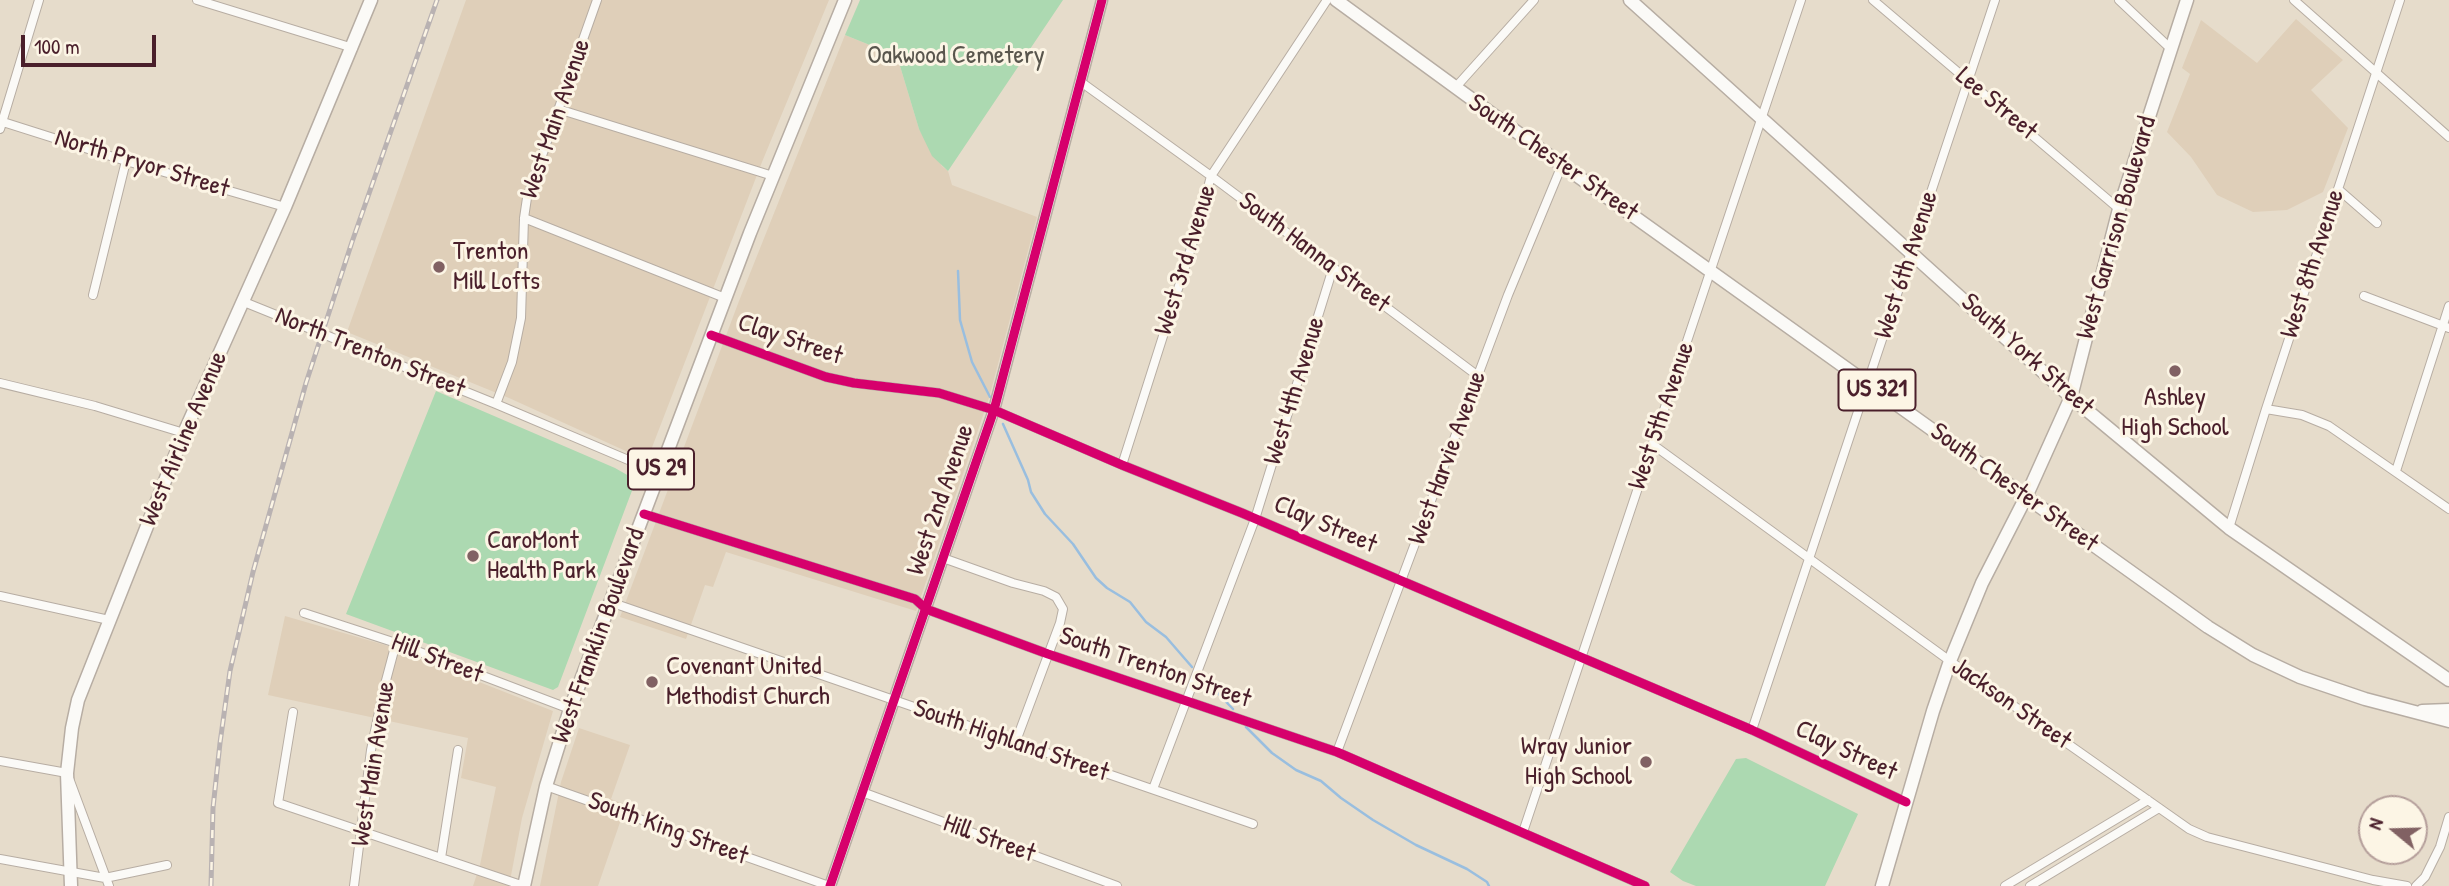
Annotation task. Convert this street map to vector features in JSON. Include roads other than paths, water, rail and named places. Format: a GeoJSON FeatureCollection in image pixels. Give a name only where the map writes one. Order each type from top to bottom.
{"type":"FeatureCollection","features":[{"type":"Feature","properties":{"kind":"main road","name":"West Airline Avenue"},"geometry":{"type":"LineString","coordinates":[[67,773],[76,707],[109,620],[184,433],[244,302],[371,0]]}},
{"type":"Feature","properties":{"kind":"main road","name":"West Franklin Boulevard"},"geometry":{"type":"LineString","coordinates":[[524,886],[546,786],[570,709],[725,298],[845,0]]}},
{"type":"Feature","properties":{"kind":"main road","name":"South Chester Street"},"geometry":{"type":"LineString","coordinates":[[1336,0],[2208,627],[2253,655],[2300,677],[2365,699],[2449,721]]}},
{"type":"Feature","properties":{"kind":"main road","name":"South York Street"},"geometry":{"type":"LineString","coordinates":[[1630,0],[1912,251],[2070,397],[2229,528],[2449,680]]}},
{"type":"Feature","properties":{"kind":"main road","name":"West Garrison Boulevard"},"geometry":{"type":"LineString","coordinates":[[1882,886],[1950,661],[1982,583],[2026,497],[2070,397],[2119,209],[2187,0]]}},
{"type":"Feature","properties":{"kind":"main road"},"geometry":{"type":"LineString","coordinates":[[2415,712],[2449,710]]}},
{"type":"Feature","properties":{"kind":"main road"},"geometry":{"type":"LineString","coordinates":[[67,773],[71,886]]}},
{"type":"Feature","properties":{"kind":"street"},"geometry":{"type":"LineString","coordinates":[[1,124],[39,0]]}},
{"type":"Feature","properties":{"kind":"street"},"geometry":{"type":"LineString","coordinates":[[197,0],[352,48]]}},
{"type":"Feature","properties":{"kind":"street","name":"West Main Avenue"},"geometry":{"type":"LineString","coordinates":[[496,404],[512,362],[521,318],[527,198],[597,0]]}},
{"type":"Feature","properties":{"kind":"street","name":"West 2nd Avenue"},"geometry":{"type":"LineString","coordinates":[[830,886],[994,410],[1102,0]]}},
{"type":"Feature","properties":{"kind":"street","name":"West 3rd Avenue"},"geometry":{"type":"LineString","coordinates":[[1122,465],[1198,226],[1211,176],[1327,0]]}},
{"type":"Feature","properties":{"kind":"street"},"geometry":{"type":"LineString","coordinates":[[1455,88],[1534,0]]}},
{"type":"Feature","properties":{"kind":"street","name":"West 5th Avenue"},"geometry":{"type":"LineString","coordinates":[[1522,832],[1801,0]]}},
{"type":"Feature","properties":{"kind":"street","name":"Lee Street"},"geometry":{"type":"LineString","coordinates":[[1872,0],[2119,209]]}},
{"type":"Feature","properties":{"kind":"street","name":"West 6th Avenue"},"geometry":{"type":"LineString","coordinates":[[1752,730],[1995,0]]}},
{"type":"Feature","properties":{"kind":"street"},"geometry":{"type":"LineString","coordinates":[[2119,0],[2171,49]]}},
{"type":"Feature","properties":{"kind":"street"},"geometry":{"type":"LineString","coordinates":[[2294,0],[2449,137]]}},
{"type":"Feature","properties":{"kind":"street","name":"West 8th Avenue"},"geometry":{"type":"LineString","coordinates":[[2229,528],[2400,0]]}},
{"type":"Feature","properties":{"kind":"street","name":"South Hanna Street"},"geometry":{"type":"LineString","coordinates":[[1081,82],[1478,376]]}},
{"type":"Feature","properties":{"kind":"street"},"geometry":{"type":"LineString","coordinates":[[558,109],[773,176]]}},
{"type":"Feature","properties":{"kind":"street","name":"North Pryor Street"},"geometry":{"type":"LineString","coordinates":[[1,124],[285,207]]}},
{"type":"Feature","properties":{"kind":"street"},"geometry":{"type":"LineString","coordinates":[[93,295],[125,161]]}},
{"type":"Feature","properties":{"kind":"street","name":"West Harvie Avenue"},"geometry":{"type":"LineString","coordinates":[[1337,752],[1508,295],[1562,165]]}},
{"type":"Feature","properties":{"kind":"street"},"geometry":{"type":"LineString","coordinates":[[2338,189],[2377,223]]}},
{"type":"Feature","properties":{"kind":"street","name":"Clay Street"},"geometry":{"type":"LineString","coordinates":[[524,218],[725,298]]}},
{"type":"Feature","properties":{"kind":"street","name":"West 4th Avenue"},"geometry":{"type":"LineString","coordinates":[[1153,789],[1255,519],[1333,268]]}},
{"type":"Feature","properties":{"kind":"street"},"geometry":{"type":"LineString","coordinates":[[2364,296],[2445,327]]}},
{"type":"Feature","properties":{"kind":"street","name":"North Trenton Street"},"geometry":{"type":"LineString","coordinates":[[244,302],[496,404]]}},
{"type":"Feature","properties":{"kind":"street"},"geometry":{"type":"LineString","coordinates":[[2396,471],[2445,327],[2449,306]]}},
{"type":"Feature","properties":{"kind":"street","name":"Clay Street"},"geometry":{"type":"LineString","coordinates":[[711,335],[826,377],[939,393],[994,410],[1752,730],[1906,802]]}},
{"type":"Feature","properties":{"kind":"street"},"geometry":{"type":"LineString","coordinates":[[0,383],[95,406],[184,433]]}},
{"type":"Feature","properties":{"kind":"street"},"geometry":{"type":"LineString","coordinates":[[496,404],[659,473]]}},
{"type":"Feature","properties":{"kind":"street"},"geometry":{"type":"LineString","coordinates":[[2266,409],[2302,415],[2329,426],[2449,509]]}},
{"type":"Feature","properties":{"kind":"street","name":"Jackson Street"},"geometry":{"type":"LineString","coordinates":[[1652,444],[1950,661],[2189,829],[2207,837],[2407,886]]}},
{"type":"Feature","properties":{"kind":"street","name":"South Trenton Street"},"geometry":{"type":"LineString","coordinates":[[644,514],[889,590],[915,599],[926,609],[1048,654],[1337,752],[1645,886]]}},
{"type":"Feature","properties":{"kind":"street"},"geometry":{"type":"LineString","coordinates":[[943,558],[1056,597],[1063,608],[1060,623],[1016,741]]}},
{"type":"Feature","properties":{"kind":"street"},"geometry":{"type":"LineString","coordinates":[[0,596],[109,620]]}},
{"type":"Feature","properties":{"kind":"street","name":"South Highland Street"},"geometry":{"type":"LineString","coordinates":[[610,602],[1253,824]]}},
{"type":"Feature","properties":{"kind":"street","name":"Hill Street"},"geometry":{"type":"LineString","coordinates":[[304,613],[396,643],[570,709]]}},
{"type":"Feature","properties":{"kind":"street","name":"West Main Avenue"},"geometry":{"type":"LineString","coordinates":[[354,886],[378,715],[396,643]]}},
{"type":"Feature","properties":{"kind":"street"},"geometry":{"type":"LineString","coordinates":[[293,712],[278,803],[524,886]]}},
{"type":"Feature","properties":{"kind":"street"},"geometry":{"type":"LineString","coordinates":[[441,858],[458,750]]}},
{"type":"Feature","properties":{"kind":"street"},"geometry":{"type":"LineString","coordinates":[[0,761],[67,773]]}},
{"type":"Feature","properties":{"kind":"street","name":"West Airline Avenue"},"geometry":{"type":"LineString","coordinates":[[67,773],[107,882]]}},
{"type":"Feature","properties":{"kind":"street","name":"South King Street"},"geometry":{"type":"LineString","coordinates":[[546,786],[830,886]]}},
{"type":"Feature","properties":{"kind":"street","name":"Hill Street"},"geometry":{"type":"LineString","coordinates":[[862,792],[1117,886]]}},
{"type":"Feature","properties":{"kind":"street"},"geometry":{"type":"LineString","coordinates":[[2005,886],[2148,800]]}},
{"type":"Feature","properties":{"kind":"street"},"geometry":{"type":"LineString","coordinates":[[2030,886],[2159,808]]}},
{"type":"Feature","properties":{"kind":"street"},"geometry":{"type":"LineString","coordinates":[[2416,886],[2425,877],[2440,847],[2449,817]]}},
{"type":"Feature","properties":{"kind":"street"},"geometry":{"type":"LineString","coordinates":[[0,859],[71,871],[107,882],[167,865]]}},
{"type":"Feature","properties":{"kind":"waterway"},"geometry":{"type":"LineString","coordinates":[[958,271],[960,320],[972,362],[990,397]]}},
{"type":"Feature","properties":{"kind":"waterway"},"geometry":{"type":"LineString","coordinates":[[1003,424],[1031,492],[1045,514],[1073,544],[1096,578],[1130,602],[1146,622],[1166,637],[1192,667]]}},
{"type":"Feature","properties":{"kind":"waterway"},"geometry":{"type":"LineString","coordinates":[[1203,678],[1233,709]]}},
{"type":"Feature","properties":{"kind":"waterway"},"geometry":{"type":"LineString","coordinates":[[1246,727],[1272,753],[1296,770],[1321,781],[1373,820],[1416,845],[1467,869],[1489,886]]}},
{"type":"Feature","properties":{"kind":"railway"},"geometry":{"type":"LineString","coordinates":[[211,886],[213,808],[220,743],[230,671],[253,572],[306,383],[352,242],[437,0]]}},
{"type":"Feature","properties":{"kind":"place","name":"Trenton Mill Lofts"},"geometry":{"type":"Point","coordinates":[439,267]}},
{"type":"Feature","properties":{"kind":"place","name":"Ashley High School"},"geometry":{"type":"Point","coordinates":[2175,371]}},
{"type":"Feature","properties":{"kind":"place","name":"CaroMont Health Park"},"geometry":{"type":"Point","coordinates":[473,556]}},
{"type":"Feature","properties":{"kind":"place","name":"Covenant United Methodist Church"},"geometry":{"type":"Point","coordinates":[652,682]}},
{"type":"Feature","properties":{"kind":"place","name":"Wray Junior High School"},"geometry":{"type":"Point","coordinates":[1646,762]}},
{"type":"Feature","properties":{"kind":"park label","name":"Oakwood Cemetery"},"geometry":{"type":"Point","coordinates":[956,56]}}]}
